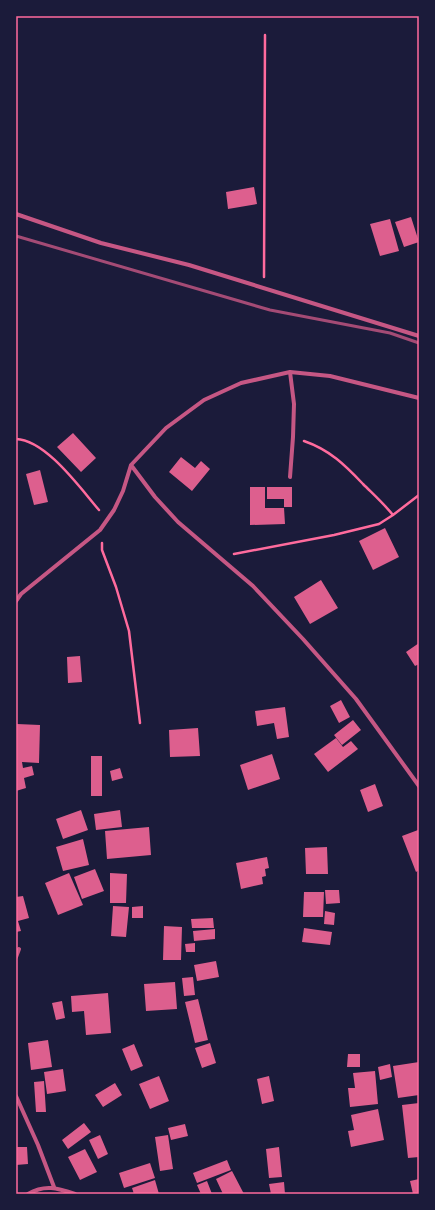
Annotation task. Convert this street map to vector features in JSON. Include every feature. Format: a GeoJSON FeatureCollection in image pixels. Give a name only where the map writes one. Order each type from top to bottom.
{"type":"FeatureCollection","features":[{"type":"Feature","properties":{"kind":"street"},"geometry":{"type":"LineString","coordinates":[[16,214],[101,243],[188,265],[419,336]]}},
{"type":"Feature","properties":{"kind":"street"},"geometry":{"type":"LineString","coordinates":[[290,372],[294,404],[290,478]]}},
{"type":"Feature","properties":{"kind":"street"},"geometry":{"type":"LineString","coordinates":[[16,601],[21,594],[100,530],[114,510],[123,491],[131,465],[166,428],[204,400],[241,383],[290,372],[330,376],[419,398]]}},
{"type":"Feature","properties":{"kind":"street"},"geometry":{"type":"LineString","coordinates":[[131,465],[154,497],[178,522],[221,557],[253,586],[303,639],[356,699],[419,786]]}},
{"type":"Feature","properties":{"kind":"street"},"geometry":{"type":"LineString","coordinates":[[16,957],[19,949]]}},
{"type":"Feature","properties":{"kind":"street"},"geometry":{"type":"LineString","coordinates":[[16,1096],[38,1145],[54,1187]]}},
{"type":"Feature","properties":{"kind":"street"},"geometry":{"type":"LineString","coordinates":[[28,1194],[40,1188],[54,1187],[74,1194]]}},
{"type":"Feature","properties":{"kind":"path"},"geometry":{"type":"LineString","coordinates":[[264,288],[263,222],[265,35]]}},
{"type":"Feature","properties":{"kind":"path"},"geometry":{"type":"LineString","coordinates":[[293,438],[313,444],[330,453],[347,466],[393,515]]}},
{"type":"Feature","properties":{"kind":"path"},"geometry":{"type":"LineString","coordinates":[[16,439],[23,439],[41,447],[54,459],[108,519]]}},
{"type":"Feature","properties":{"kind":"path"},"geometry":{"type":"LineString","coordinates":[[221,557],[334,535],[379,524],[419,495]]}},
{"type":"Feature","properties":{"kind":"path"},"geometry":{"type":"LineString","coordinates":[[100,530],[102,550],[116,587],[129,631],[140,723]]}},
{"type":"Feature","properties":{"kind":"building"},"geometry":{"type":"Polygon","coordinates":[[[254,187],[257,204],[228,209],[226,192],[254,187]]]}},
{"type":"Feature","properties":{"kind":"building"},"geometry":{"type":"Polygon","coordinates":[[[411,217],[419,242],[404,247],[395,222],[411,217]]]}},
{"type":"Feature","properties":{"kind":"building"},"geometry":{"type":"Polygon","coordinates":[[[390,219],[399,251],[380,256],[370,224],[390,219]]]}},
{"type":"Feature","properties":{"kind":"building"},"geometry":{"type":"Polygon","coordinates":[[[73,433],[96,458],[81,472],[57,447],[73,433]]]}},
{"type":"Feature","properties":{"kind":"building"},"geometry":{"type":"Polygon","coordinates":[[[181,457],[195,468],[201,461],[210,469],[192,491],[169,472],[181,457]]]}},
{"type":"Feature","properties":{"kind":"building"},"geometry":{"type":"Polygon","coordinates":[[[40,470],[48,502],[34,505],[26,474],[40,470]]]}},
{"type":"Feature","properties":{"kind":"building"},"geometry":{"type":"Polygon","coordinates":[[[250,487],[265,487],[265,508],[284,508],[285,524],[250,525],[250,487]]]}},
{"type":"Feature","properties":{"kind":"building"},"geometry":{"type":"Polygon","coordinates":[[[267,487],[292,487],[292,507],[284,507],[284,499],[267,499],[267,487]]]}},
{"type":"Feature","properties":{"kind":"building"},"geometry":{"type":"Polygon","coordinates":[[[385,528],[399,557],[373,570],[359,541],[385,528]]]}},
{"type":"Feature","properties":{"kind":"building"},"geometry":{"type":"Polygon","coordinates":[[[321,580],[338,608],[310,624],[294,597],[321,580]]]}},
{"type":"Feature","properties":{"kind":"building"},"geometry":{"type":"Polygon","coordinates":[[[419,643],[419,664],[415,666],[406,652],[419,643]]]}},
{"type":"Feature","properties":{"kind":"building"},"geometry":{"type":"Polygon","coordinates":[[[80,656],[82,682],[68,683],[67,657],[80,656]]]}},
{"type":"Feature","properties":{"kind":"building"},"geometry":{"type":"Polygon","coordinates":[[[341,700],[350,717],[339,723],[330,706],[341,700]]]}},
{"type":"Feature","properties":{"kind":"building"},"geometry":{"type":"Polygon","coordinates":[[[285,707],[289,737],[277,739],[274,723],[257,726],[255,711],[285,707]]]}},
{"type":"Feature","properties":{"kind":"building"},"geometry":{"type":"Polygon","coordinates":[[[353,720],[361,730],[342,745],[334,735],[353,720]]]}},
{"type":"Feature","properties":{"kind":"building"},"geometry":{"type":"Polygon","coordinates":[[[17,724],[40,725],[39,763],[22,762],[23,768],[32,766],[34,775],[24,778],[26,788],[16,791],[17,724]]]}},
{"type":"Feature","properties":{"kind":"building"},"geometry":{"type":"Polygon","coordinates":[[[198,728],[200,756],[170,757],[169,730],[198,728]]]}},
{"type":"Feature","properties":{"kind":"building"},"geometry":{"type":"Polygon","coordinates":[[[336,738],[343,747],[351,741],[358,749],[328,772],[314,754],[336,738]]]}},
{"type":"Feature","properties":{"kind":"building"},"geometry":{"type":"Polygon","coordinates":[[[272,754],[280,779],[248,790],[240,765],[272,754]]]}},
{"type":"Feature","properties":{"kind":"building"},"geometry":{"type":"Polygon","coordinates":[[[91,756],[102,756],[102,796],[91,796],[91,756]]]}},
{"type":"Feature","properties":{"kind":"building"},"geometry":{"type":"Polygon","coordinates":[[[120,768],[123,778],[112,781],[110,771],[120,768]]]}},
{"type":"Feature","properties":{"kind":"building"},"geometry":{"type":"Polygon","coordinates":[[[375,784],[383,806],[368,812],[360,790],[375,784]]]}},
{"type":"Feature","properties":{"kind":"building"},"geometry":{"type":"Polygon","coordinates":[[[81,810],[88,830],[63,839],[56,819],[81,810]]]}},
{"type":"Feature","properties":{"kind":"building"},"geometry":{"type":"Polygon","coordinates":[[[120,810],[122,827],[96,830],[94,814],[120,810]]]}},
{"type":"Feature","properties":{"kind":"building"},"geometry":{"type":"Polygon","coordinates":[[[149,827],[151,855],[107,859],[105,831],[149,827]]]}},
{"type":"Feature","properties":{"kind":"building"},"geometry":{"type":"Polygon","coordinates":[[[418,830],[419,870],[416,872],[402,836],[418,830]]]}},
{"type":"Feature","properties":{"kind":"building"},"geometry":{"type":"Polygon","coordinates":[[[83,839],[89,865],[63,871],[56,847],[83,839]]]}},
{"type":"Feature","properties":{"kind":"building"},"geometry":{"type":"Polygon","coordinates":[[[327,847],[328,874],[306,874],[305,848],[327,847]]]}},
{"type":"Feature","properties":{"kind":"building"},"geometry":{"type":"Polygon","coordinates":[[[267,857],[269,868],[265,869],[266,876],[262,877],[263,884],[241,889],[236,863],[267,857]]]}},
{"type":"Feature","properties":{"kind":"building"},"geometry":{"type":"Polygon","coordinates":[[[95,869],[104,891],[82,899],[74,877],[95,869]]]}},
{"type":"Feature","properties":{"kind":"building"},"geometry":{"type":"Polygon","coordinates":[[[69,873],[83,905],[58,915],[45,883],[69,873]]]}},
{"type":"Feature","properties":{"kind":"building"},"geometry":{"type":"Polygon","coordinates":[[[110,873],[127,874],[126,903],[110,903],[110,873]]]}},
{"type":"Feature","properties":{"kind":"building"},"geometry":{"type":"Polygon","coordinates":[[[325,890],[339,890],[340,903],[326,904],[325,890]]]}},
{"type":"Feature","properties":{"kind":"building"},"geometry":{"type":"Polygon","coordinates":[[[304,892],[324,892],[323,917],[303,917],[304,892]]]}},
{"type":"Feature","properties":{"kind":"building"},"geometry":{"type":"Polygon","coordinates":[[[23,896],[29,918],[18,921],[21,931],[16,932],[16,897],[23,896]]]}},
{"type":"Feature","properties":{"kind":"building"},"geometry":{"type":"Polygon","coordinates":[[[113,906],[129,907],[126,937],[111,936],[113,906]]]}},
{"type":"Feature","properties":{"kind":"building"},"geometry":{"type":"Polygon","coordinates":[[[143,906],[143,918],[132,918],[132,907],[143,906]]]}},
{"type":"Feature","properties":{"kind":"building"},"geometry":{"type":"Polygon","coordinates":[[[325,911],[335,913],[334,925],[324,924],[325,911]]]}},
{"type":"Feature","properties":{"kind":"building"},"geometry":{"type":"Polygon","coordinates":[[[213,918],[214,928],[192,928],[191,919],[213,918]]]}},
{"type":"Feature","properties":{"kind":"building"},"geometry":{"type":"Polygon","coordinates":[[[164,926],[182,927],[181,960],[163,960],[164,926]]]}},
{"type":"Feature","properties":{"kind":"building"},"geometry":{"type":"Polygon","coordinates":[[[304,928],[332,932],[330,945],[302,942],[304,928]]]}},
{"type":"Feature","properties":{"kind":"building"},"geometry":{"type":"Polygon","coordinates":[[[215,929],[215,939],[194,941],[193,931],[215,929]]]}},
{"type":"Feature","properties":{"kind":"building"},"geometry":{"type":"Polygon","coordinates":[[[195,943],[195,952],[186,952],[185,944],[195,943]]]}},
{"type":"Feature","properties":{"kind":"building"},"geometry":{"type":"Polygon","coordinates":[[[216,961],[219,977],[197,981],[194,965],[216,961]]]}},
{"type":"Feature","properties":{"kind":"building"},"geometry":{"type":"Polygon","coordinates":[[[193,977],[195,995],[184,996],[182,978],[193,977]]]}},
{"type":"Feature","properties":{"kind":"building"},"geometry":{"type":"Polygon","coordinates":[[[175,982],[177,1009],[146,1011],[144,984],[175,982]]]}},
{"type":"Feature","properties":{"kind":"building"},"geometry":{"type":"Polygon","coordinates":[[[108,993],[111,1033],[86,1035],[84,1011],[72,1012],[71,996],[108,993]]]}},
{"type":"Feature","properties":{"kind":"building"},"geometry":{"type":"Polygon","coordinates":[[[198,999],[208,1040],[195,1043],[185,1002],[198,999]]]}},
{"type":"Feature","properties":{"kind":"building"},"geometry":{"type":"Polygon","coordinates":[[[62,1001],[65,1018],[56,1020],[52,1003],[62,1001]]]}},
{"type":"Feature","properties":{"kind":"building"},"geometry":{"type":"Polygon","coordinates":[[[48,1040],[52,1067],[31,1070],[28,1043],[48,1040]]]}},
{"type":"Feature","properties":{"kind":"building"},"geometry":{"type":"Polygon","coordinates":[[[210,1043],[216,1063],[202,1068],[195,1048],[210,1043]]]}},
{"type":"Feature","properties":{"kind":"building"},"geometry":{"type":"Polygon","coordinates":[[[134,1044],[143,1066],[131,1071],[122,1049],[134,1044]]]}},
{"type":"Feature","properties":{"kind":"building"},"geometry":{"type":"Polygon","coordinates":[[[348,1054],[360,1054],[360,1067],[347,1067],[348,1054]]]}},
{"type":"Feature","properties":{"kind":"building"},"geometry":{"type":"Polygon","coordinates":[[[419,1062],[419,1095],[398,1098],[393,1066],[419,1062]]]}},
{"type":"Feature","properties":{"kind":"building"},"geometry":{"type":"Polygon","coordinates":[[[390,1064],[392,1077],[380,1080],[378,1067],[390,1064]]]}},
{"type":"Feature","properties":{"kind":"building"},"geometry":{"type":"Polygon","coordinates":[[[63,1069],[66,1091],[47,1094],[44,1072],[63,1069]]]}},
{"type":"Feature","properties":{"kind":"building"},"geometry":{"type":"Polygon","coordinates":[[[375,1071],[378,1104],[350,1107],[348,1088],[355,1088],[353,1073],[375,1071]]]}},
{"type":"Feature","properties":{"kind":"building"},"geometry":{"type":"Polygon","coordinates":[[[159,1076],[169,1101],[150,1109],[139,1084],[159,1076]]]}},
{"type":"Feature","properties":{"kind":"building"},"geometry":{"type":"Polygon","coordinates":[[[269,1076],[274,1101],[262,1104],[257,1079],[269,1076]]]}},
{"type":"Feature","properties":{"kind":"building"},"geometry":{"type":"Polygon","coordinates":[[[44,1081],[46,1112],[36,1112],[34,1082],[44,1081]]]}},
{"type":"Feature","properties":{"kind":"building"},"geometry":{"type":"Polygon","coordinates":[[[115,1083],[122,1095],[103,1107],[95,1095],[115,1083]]]}},
{"type":"Feature","properties":{"kind":"building"},"geometry":{"type":"Polygon","coordinates":[[[419,1103],[419,1157],[408,1158],[402,1105],[419,1103]]]}},
{"type":"Feature","properties":{"kind":"building"},"geometry":{"type":"Polygon","coordinates":[[[378,1109],[384,1140],[351,1147],[348,1131],[354,1130],[351,1115],[378,1109]]]}},
{"type":"Feature","properties":{"kind":"building"},"geometry":{"type":"Polygon","coordinates":[[[84,1123],[91,1132],[68,1149],[62,1140],[84,1123]]]}},
{"type":"Feature","properties":{"kind":"building"},"geometry":{"type":"Polygon","coordinates":[[[185,1124],[188,1136],[171,1140],[168,1128],[185,1124]]]}},
{"type":"Feature","properties":{"kind":"building"},"geometry":{"type":"Polygon","coordinates":[[[100,1135],[108,1154],[98,1159],[89,1140],[100,1135]]]}},
{"type":"Feature","properties":{"kind":"building"},"geometry":{"type":"Polygon","coordinates":[[[168,1135],[173,1169],[160,1171],[155,1137],[168,1135]]]}},
{"type":"Feature","properties":{"kind":"building"},"geometry":{"type":"Polygon","coordinates":[[[16,1147],[27,1147],[28,1164],[16,1165],[16,1147]]]}},
{"type":"Feature","properties":{"kind":"building"},"geometry":{"type":"Polygon","coordinates":[[[279,1147],[282,1177],[269,1178],[266,1149],[279,1147]]]}},
{"type":"Feature","properties":{"kind":"building"},"geometry":{"type":"Polygon","coordinates":[[[85,1149],[97,1172],[80,1180],[68,1157],[85,1149]]]}},
{"type":"Feature","properties":{"kind":"building"},"geometry":{"type":"Polygon","coordinates":[[[227,1160],[231,1170],[197,1183],[193,1173],[227,1160]]]}},
{"type":"Feature","properties":{"kind":"building"},"geometry":{"type":"Polygon","coordinates":[[[150,1163],[155,1178],[124,1188],[119,1173],[150,1163]]]}},
{"type":"Feature","properties":{"kind":"building"},"geometry":{"type":"Polygon","coordinates":[[[232,1171],[244,1194],[223,1194],[216,1179],[232,1171]]]}},
{"type":"Feature","properties":{"kind":"building"},"geometry":{"type":"Polygon","coordinates":[[[419,1179],[419,1194],[413,1194],[410,1181],[419,1179]]]}},
{"type":"Feature","properties":{"kind":"building"},"geometry":{"type":"Polygon","coordinates":[[[155,1180],[159,1194],[134,1194],[132,1188],[155,1180]]]}},
{"type":"Feature","properties":{"kind":"building"},"geometry":{"type":"Polygon","coordinates":[[[207,1181],[212,1194],[201,1194],[197,1185],[207,1181]]]}},
{"type":"Feature","properties":{"kind":"building"},"geometry":{"type":"Polygon","coordinates":[[[284,1182],[285,1194],[271,1194],[269,1184],[284,1182]]]}},
{"type":"Feature","properties":{"kind":"railway"},"geometry":{"type":"LineString","coordinates":[[16,236],[270,310],[390,333],[419,343]]}}]}
